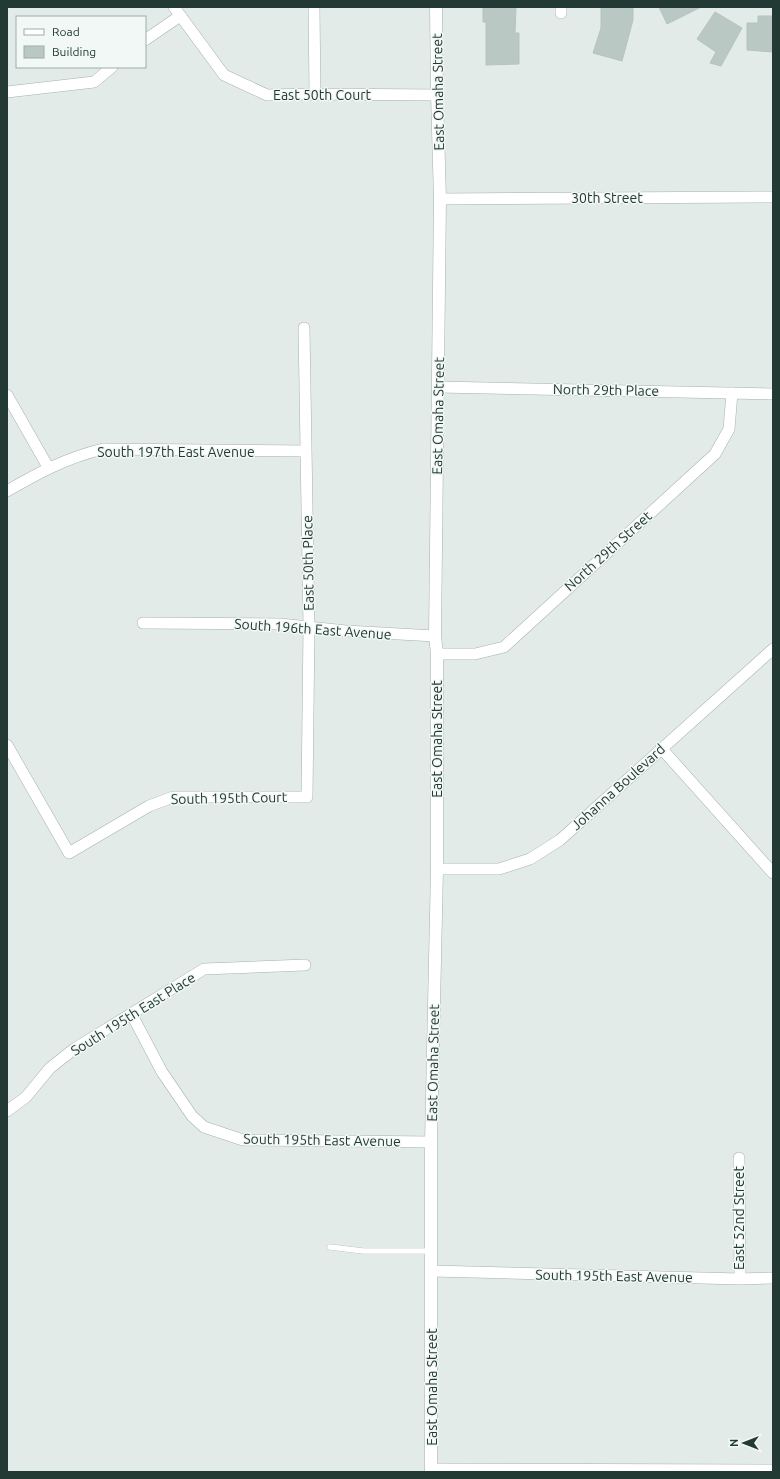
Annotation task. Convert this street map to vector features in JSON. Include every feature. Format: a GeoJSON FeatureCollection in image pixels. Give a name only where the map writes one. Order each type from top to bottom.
{"type":"FeatureCollection","features":[{"type":"Feature","properties":{"kind":"street"},"geometry":{"type":"LineString","coordinates":[[314,7],[315,94]]}},
{"type":"Feature","properties":{"kind":"street","name":"East Omaha Street"},"geometry":{"type":"LineString","coordinates":[[431,1470],[431,1142],[437,869],[437,654],[435,636],[440,199],[436,7]]}},
{"type":"Feature","properties":{"kind":"street"},"geometry":{"type":"LineString","coordinates":[[146,39],[177,11]]}},
{"type":"Feature","properties":{"kind":"street","name":"East 50th Court"},"geometry":{"type":"LineString","coordinates":[[177,11],[224,75],[267,95],[437,95]]}},
{"type":"Feature","properties":{"kind":"street"},"geometry":{"type":"LineString","coordinates":[[7,92],[94,82],[111,68]]}},
{"type":"Feature","properties":{"kind":"street","name":"30th Street"},"geometry":{"type":"LineString","coordinates":[[440,199],[773,197]]}},
{"type":"Feature","properties":{"kind":"street","name":"East 50th Place"},"geometry":{"type":"LineString","coordinates":[[304,328],[309,627],[307,797]]}},
{"type":"Feature","properties":{"kind":"street","name":"North 29th Place"},"geometry":{"type":"LineString","coordinates":[[438,386],[773,394]]}},
{"type":"Feature","properties":{"kind":"street","name":"North 29th Street"},"geometry":{"type":"LineString","coordinates":[[437,654],[475,654],[504,647],[715,454],[729,429],[732,393]]}},
{"type":"Feature","properties":{"kind":"street"},"geometry":{"type":"LineString","coordinates":[[7,395],[48,468]]}},
{"type":"Feature","properties":{"kind":"street","name":"South 197th East Avenue"},"geometry":{"type":"LineString","coordinates":[[7,491],[48,468],[83,454],[103,449],[306,451]]}},
{"type":"Feature","properties":{"kind":"street","name":"South 196th East Avenue"},"geometry":{"type":"LineString","coordinates":[[143,623],[280,624],[346,631],[435,636]]}},
{"type":"Feature","properties":{"kind":"street","name":"Johanna Boulevard"},"geometry":{"type":"LineString","coordinates":[[437,869],[499,869],[530,859],[560,840],[773,649]]}},
{"type":"Feature","properties":{"kind":"street","name":"South 195th Court"},"geometry":{"type":"LineString","coordinates":[[7,745],[69,853],[149,806],[174,797],[307,797]]}},
{"type":"Feature","properties":{"kind":"street"},"geometry":{"type":"LineString","coordinates":[[661,748],[773,873]]}},
{"type":"Feature","properties":{"kind":"street","name":"South 195th East Place"},"geometry":{"type":"LineString","coordinates":[[7,1112],[26,1097],[50,1068],[74,1049],[132,1015],[204,969],[305,965]]}},
{"type":"Feature","properties":{"kind":"street","name":"South 195th East Avenue"},"geometry":{"type":"LineString","coordinates":[[132,1015],[162,1072],[192,1116],[204,1127],[243,1140],[431,1142]]}},
{"type":"Feature","properties":{"kind":"street","name":"East 52nd Street"},"geometry":{"type":"LineString","coordinates":[[739,1158],[740,1278]]}},
{"type":"Feature","properties":{"kind":"street","name":"South 195th East Avenue"},"geometry":{"type":"LineString","coordinates":[[432,1271],[773,1278]]}},
{"type":"Feature","properties":{"kind":"street"},"geometry":{"type":"LineString","coordinates":[[431,1470],[773,1470]]}},
{"type":"Feature","properties":{"kind":"lane"},"geometry":{"type":"LineString","coordinates":[[330,1247],[363,1251],[432,1251]]}},
{"type":"Feature","properties":{"kind":"building"},"geometry":{"type":"Polygon","coordinates":[[[483,7],[516,7],[515,33],[519,33],[519,64],[486,65],[486,22],[483,22],[483,7]]]}},
{"type":"Feature","properties":{"kind":"building"},"geometry":{"type":"Polygon","coordinates":[[[601,7],[633,7],[633,20],[622,61],[593,53],[601,28],[601,7]]]}},
{"type":"Feature","properties":{"kind":"building"},"geometry":{"type":"Polygon","coordinates":[[[659,7],[701,7],[667,24],[659,7]]]}},
{"type":"Feature","properties":{"kind":"building"},"geometry":{"type":"Polygon","coordinates":[[[715,12],[742,28],[721,66],[710,63],[716,52],[697,39],[715,12]]]}},
{"type":"Feature","properties":{"kind":"building"},"geometry":{"type":"Polygon","coordinates":[[[758,16],[773,16],[773,52],[747,50],[747,23],[758,23],[758,16]]]}}]}
